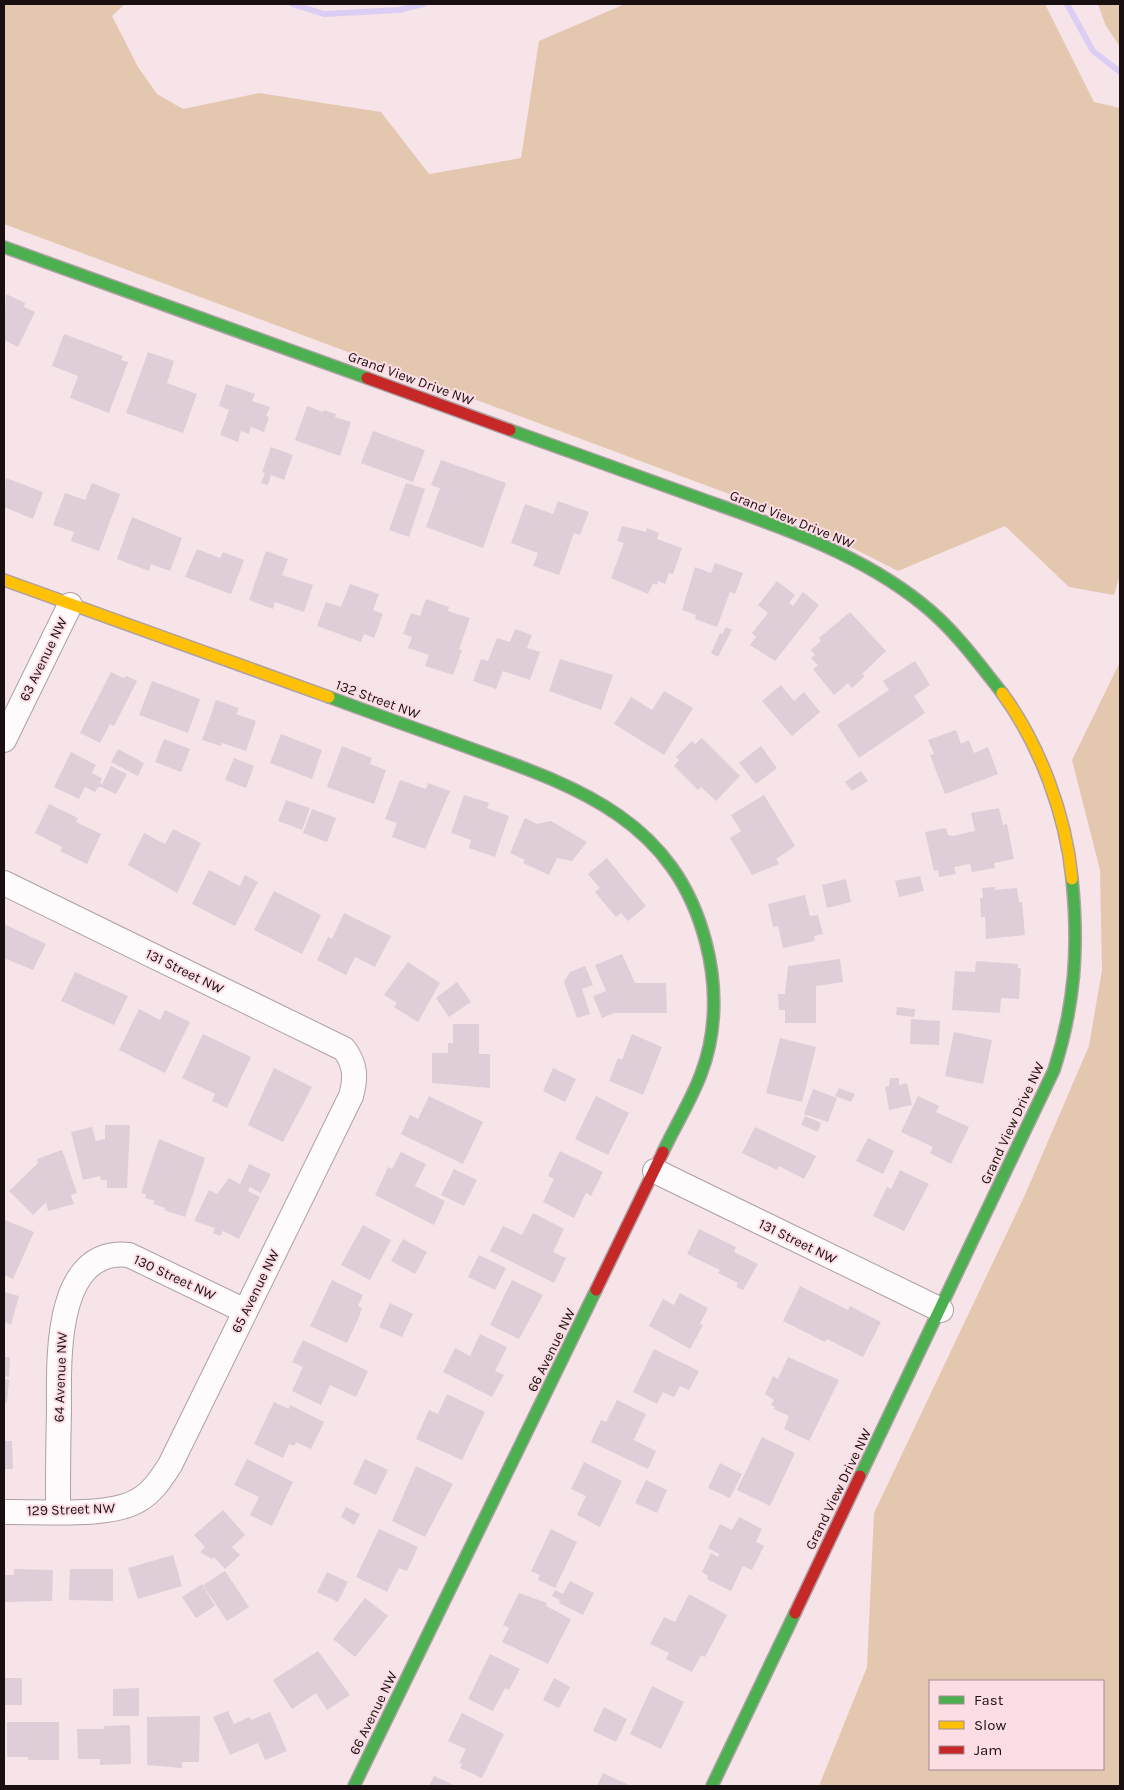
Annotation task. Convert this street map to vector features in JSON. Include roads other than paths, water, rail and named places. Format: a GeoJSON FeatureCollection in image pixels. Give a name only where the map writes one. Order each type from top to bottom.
{"type":"FeatureCollection","features":[{"type":"Feature","properties":{"kind":"street","name":"Grand View Drive NW"},"geometry":{"type":"LineString","coordinates":[[4,247],[822,544],[890,581],[921,603],[951,630],[992,678],[1022,724],[1043,766],[1061,822],[1073,875],[1076,922],[1070,1012],[1054,1070],[712,1786]]}},
{"type":"Feature","properties":{"kind":"street","name":"132 Street NW"},"geometry":{"type":"LineString","coordinates":[[4,580],[542,774],[590,795],[624,818],[656,848],[676,875],[696,913]]}},
{"type":"Feature","properties":{"kind":"street","name":"63 Avenue NW"},"geometry":{"type":"LineString","coordinates":[[4,740],[70,605]]}},
{"type":"Feature","properties":{"kind":"street","name":"131 Street NW"},"geometry":{"type":"LineString","coordinates":[[4,883],[344,1049],[351,1058],[355,1070]]}},
{"type":"Feature","properties":{"kind":"street","name":"66 Avenue NW"},"geometry":{"type":"LineString","coordinates":[[354,1786],[691,1096],[709,1048],[713,1014],[713,980],[707,944],[696,913]]}},
{"type":"Feature","properties":{"kind":"street","name":"65 Avenue NW"},"geometry":{"type":"LineString","coordinates":[[137,1501],[160,1481],[170,1465],[351,1096],[355,1070]]}},
{"type":"Feature","properties":{"kind":"street","name":"131 Street NW"},"geometry":{"type":"LineString","coordinates":[[655,1171],[941,1310]]}},
{"type":"Feature","properties":{"kind":"street","name":"130 Street NW"},"geometry":{"type":"LineString","coordinates":[[102,1257],[114,1254],[141,1260],[245,1311]]}},
{"type":"Feature","properties":{"kind":"street","name":"64 Avenue NW"},"geometry":{"type":"LineString","coordinates":[[58,1512],[60,1338],[69,1301],[79,1279],[88,1266],[102,1257]]}},
{"type":"Feature","properties":{"kind":"street","name":"129 Street NW"},"geometry":{"type":"LineString","coordinates":[[4,1512],[105,1511],[137,1501]]}},
{"type":"Feature","properties":{"kind":"waterway"},"geometry":{"type":"LineString","coordinates":[[292,4],[324,14],[399,10],[423,4]]}},
{"type":"Feature","properties":{"kind":"waterway"},"geometry":{"type":"LineString","coordinates":[[1067,4],[1093,51],[1120,72]]}}]}
